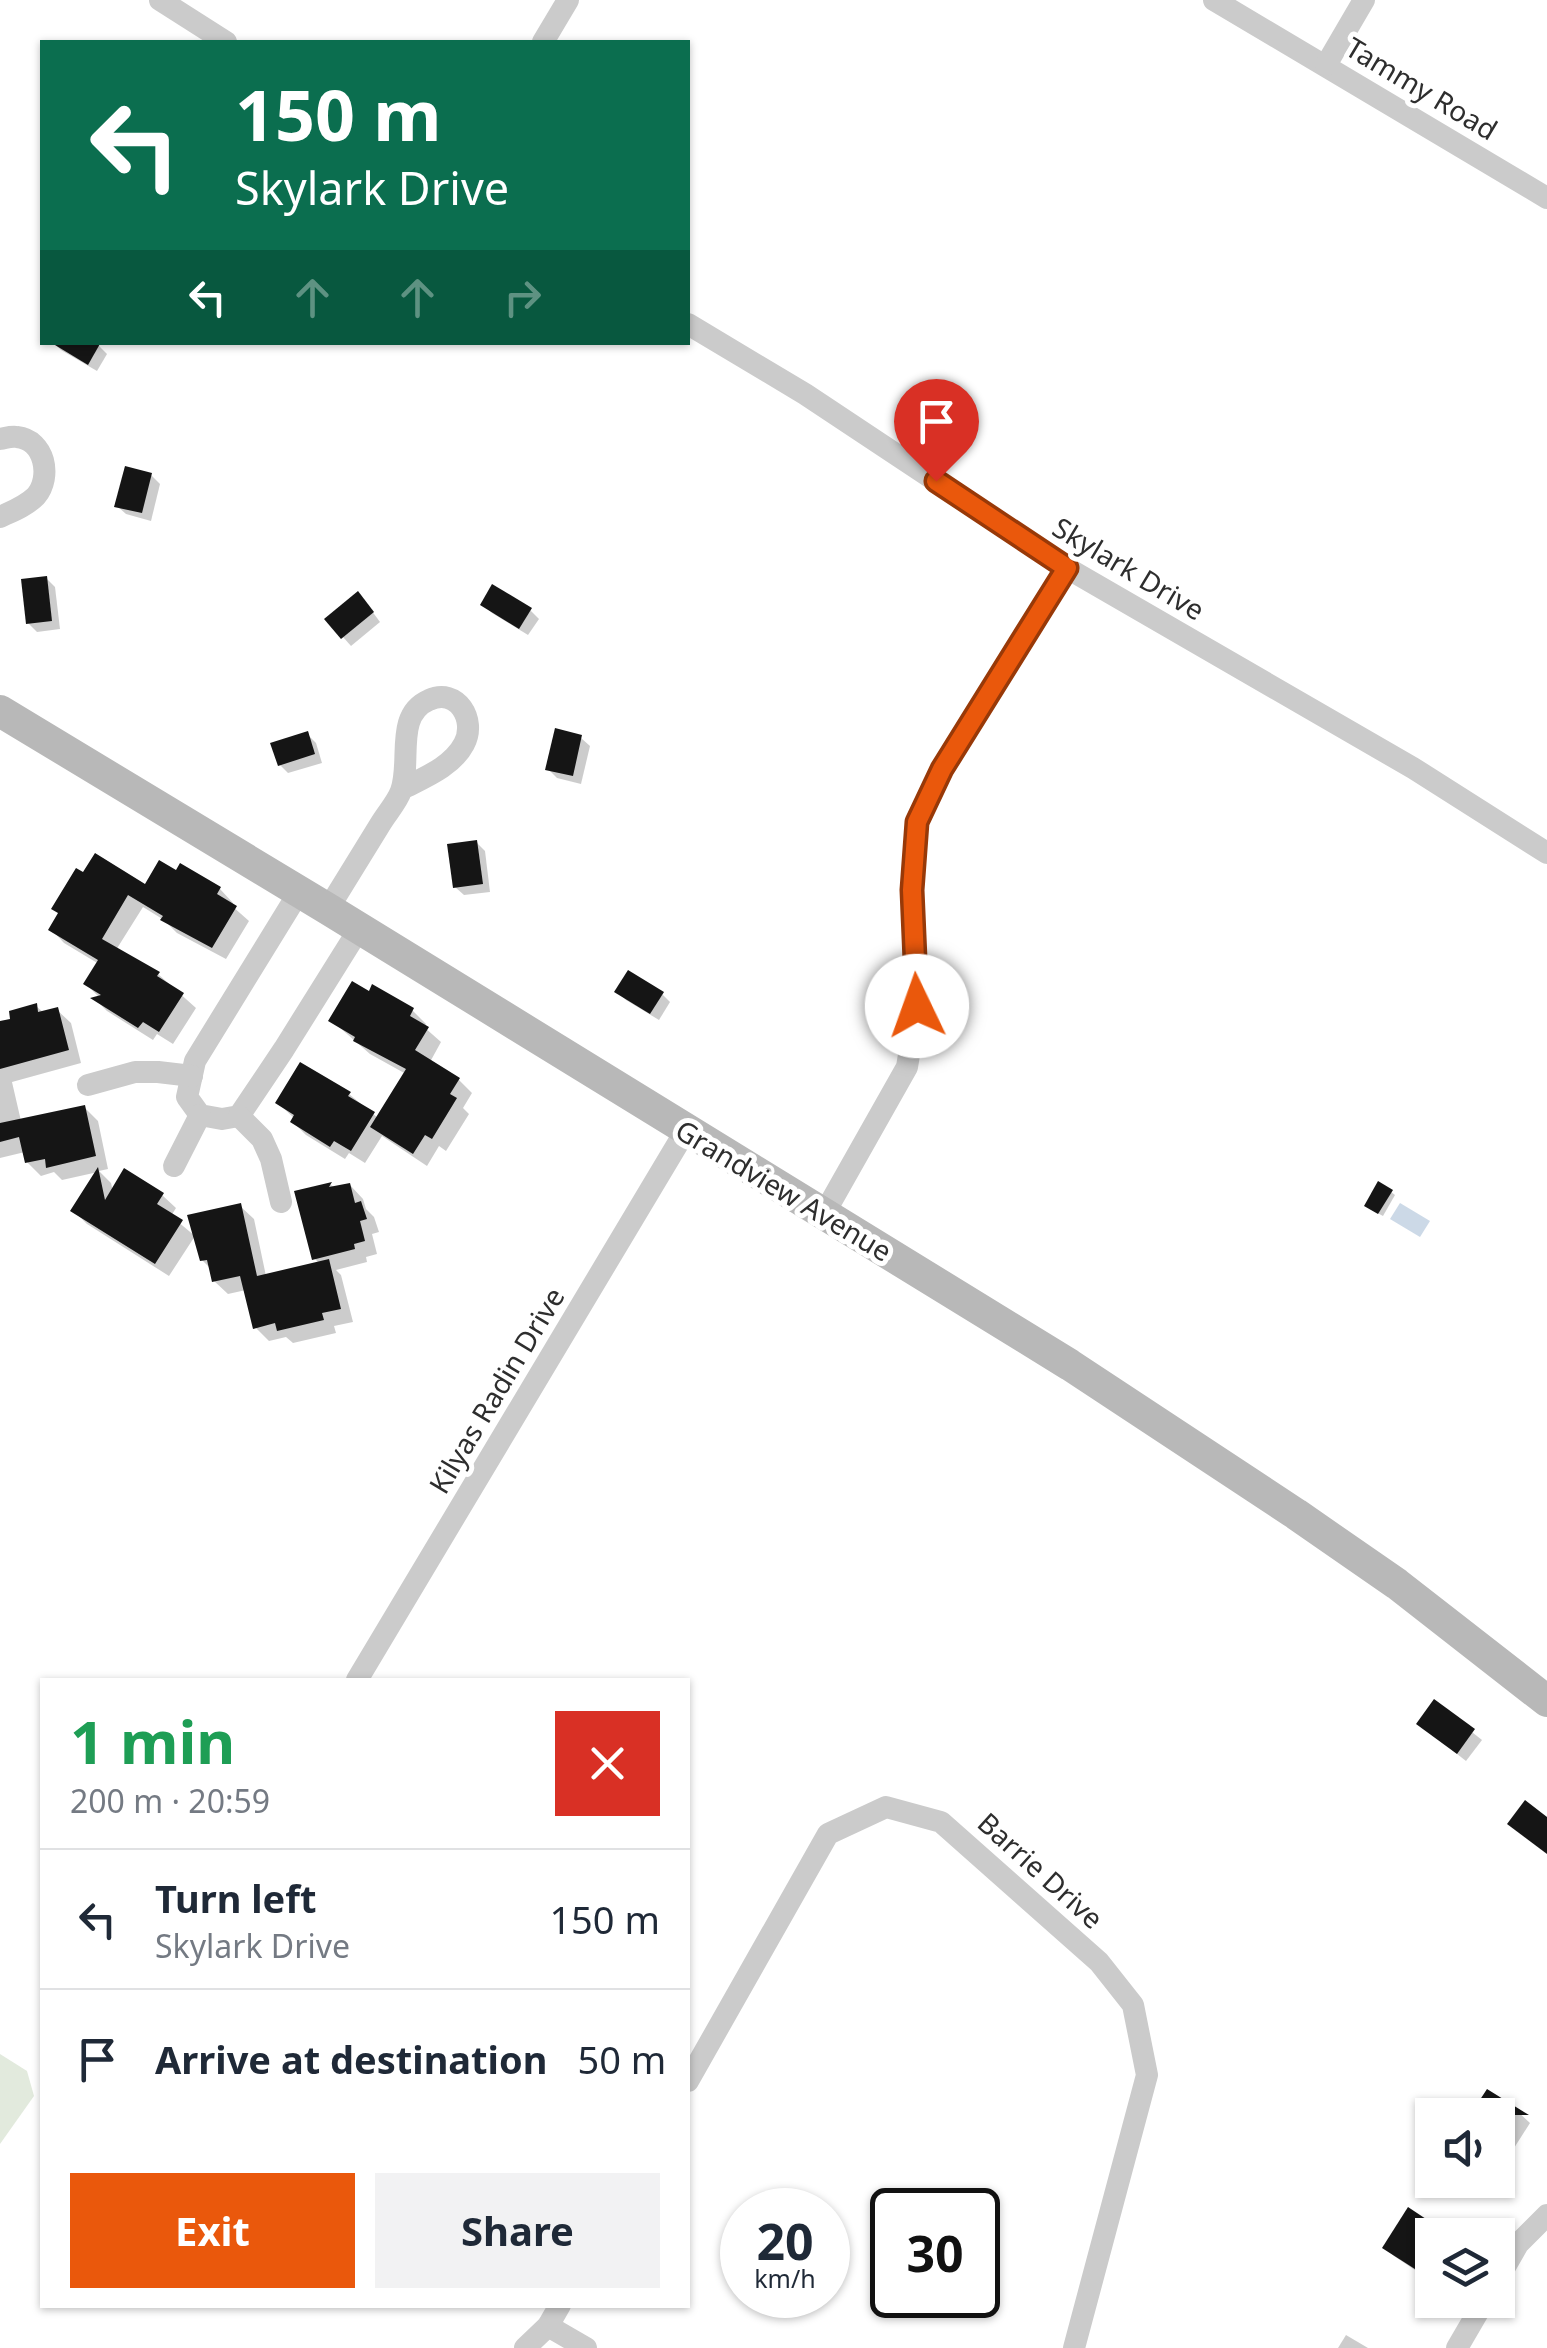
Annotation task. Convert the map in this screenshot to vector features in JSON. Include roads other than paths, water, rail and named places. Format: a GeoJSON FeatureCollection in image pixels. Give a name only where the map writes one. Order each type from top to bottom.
{"type":"FeatureCollection","features":[{"type":"Feature","properties":{"kind":"street"},"geometry":{"type":"LineString","coordinates":[[160,0],[223,40]]}},
{"type":"Feature","properties":{"kind":"street"},"geometry":{"type":"LineString","coordinates":[[544,40],[568,0]]}},
{"type":"Feature","properties":{"kind":"street","name":"Tammy Road"},"geometry":{"type":"LineString","coordinates":[[1214,0],[1547,198]]}},
{"type":"Feature","properties":{"kind":"street"},"geometry":{"type":"LineString","coordinates":[[1326,65],[1364,0]]}},
{"type":"Feature","properties":{"kind":"street","name":"Skylark Drive"},"geometry":{"type":"LineString","coordinates":[[690,325],[805,394],[1067,568],[1413,768],[1547,853]]}},
{"type":"Feature","properties":{"kind":"street"},"geometry":{"type":"LineString","coordinates":[[0,439],[18,437],[31,442],[42,455],[46,476],[38,494],[0,517]]}},
{"type":"Feature","properties":{"kind":"street"},"geometry":{"type":"LineString","coordinates":[[824,1214],[907,1068],[917,1006],[912,890],[917,822],[942,769],[1067,568]]}},
{"type":"Feature","properties":{"kind":"street","name":"Grandview Avenue"},"geometry":{"type":"LineString","coordinates":[[0,710],[1070,1366],[1397,1584],[1547,1702]]}},
{"type":"Feature","properties":{"kind":"street"},"geometry":{"type":"LineString","coordinates":[[328,909],[402,789]]}},
{"type":"Feature","properties":{"kind":"street"},"geometry":{"type":"LineString","coordinates":[[299,892],[195,1061],[187,1097],[200,1115],[222,1119],[239,1116],[359,929]]}},
{"type":"Feature","properties":{"kind":"street"},"geometry":{"type":"LineString","coordinates":[[88,1086],[135,1072],[192,1076]]}},
{"type":"Feature","properties":{"kind":"street"},"geometry":{"type":"LineString","coordinates":[[174,1166],[200,1115]]}},
{"type":"Feature","properties":{"kind":"street"},"geometry":{"type":"LineString","coordinates":[[239,1116],[262,1139],[272,1159],[281,1202]]}},
{"type":"Feature","properties":{"kind":"street","name":"Kilyas Radin Drive"},"geometry":{"type":"LineString","coordinates":[[358,1678],[686,1130]]}},
{"type":"Feature","properties":{"kind":"street","name":"Barrie Drive"},"geometry":{"type":"LineString","coordinates":[[690,2077],[828,1834],[886,1806],[941,1822],[1100,1962],[1132,2005],[1147,2074],[1074,2348]]}},
{"type":"Feature","properties":{"kind":"street"},"geometry":{"type":"LineString","coordinates":[[1515,2249],[1547,2215]]}},
{"type":"Feature","properties":{"kind":"street"},"geometry":{"type":"LineString","coordinates":[[525,2348],[548,2326],[558,2308]]}},
{"type":"Feature","properties":{"kind":"street"},"geometry":{"type":"LineString","coordinates":[[1457,2348],[1474,2318]]}},
{"type":"Feature","properties":{"kind":"street"},"geometry":{"type":"LineString","coordinates":[[548,2326],[586,2348]]}},
{"type":"Feature","properties":{"kind":"water"},"geometry":{"type":"Polygon","coordinates":[[[1400,1203],[1430,1221],[1420,1237],[1390,1219],[1400,1203]]]}}]}
